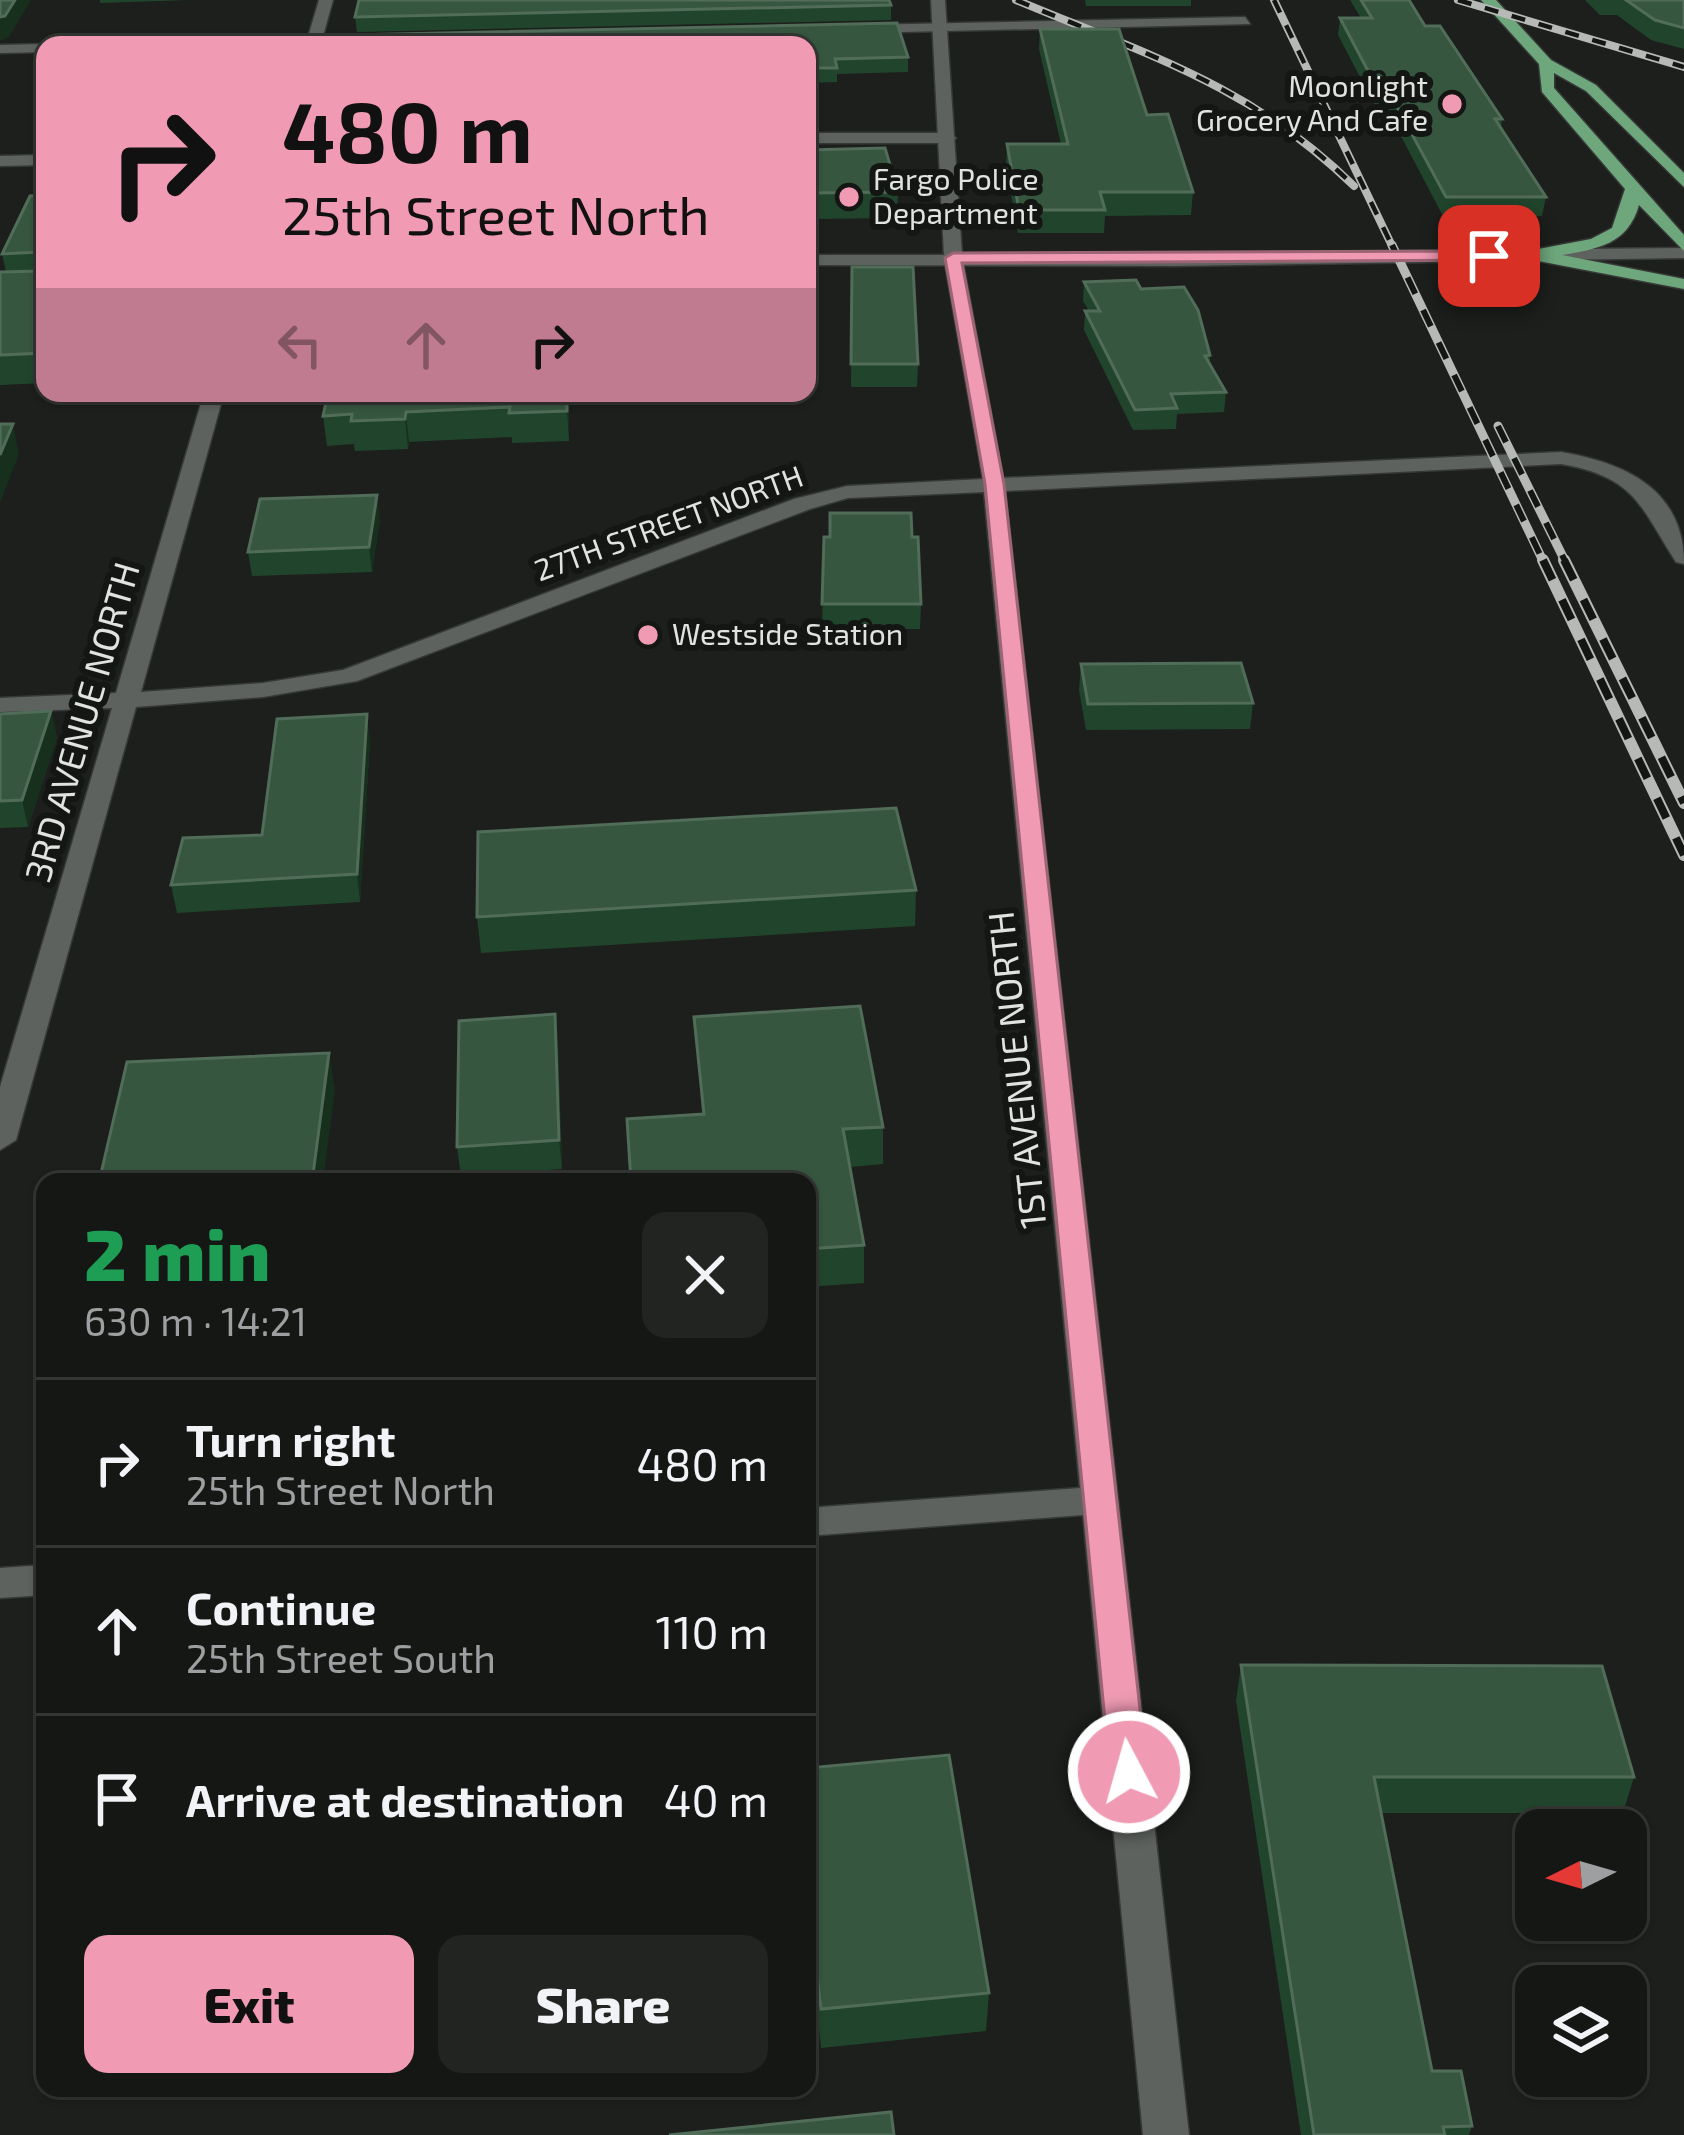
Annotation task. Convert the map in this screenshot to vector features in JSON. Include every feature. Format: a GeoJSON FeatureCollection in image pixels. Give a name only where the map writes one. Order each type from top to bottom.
{"type":"FeatureCollection","features":[{"type":"Feature","properties":{"kind":"main road"},"geometry":{"type":"LineString","coordinates":[[1488,0],[1546,63],[1591,88],[1684,182]]}},
{"type":"Feature","properties":{"kind":"main road"},"geometry":{"type":"LineString","coordinates":[[1546,63],[1547,88],[1684,249]]}},
{"type":"Feature","properties":{"kind":"main road"},"geometry":{"type":"LineString","coordinates":[[1534,255],[1592,244],[1622,231],[1632,214],[1633,190]]}},
{"type":"Feature","properties":{"kind":"main road"},"geometry":{"type":"LineString","coordinates":[[1534,255],[1684,284]]}},
{"type":"Feature","properties":{"kind":"street"},"geometry":{"type":"LineString","coordinates":[[316,36],[326,0]]}},
{"type":"Feature","properties":{"kind":"street","name":"1ST AVENUE NORTH"},"geometry":{"type":"LineString","coordinates":[[938,0],[953,258],[994,484],[1166,2135]]}},
{"type":"Feature","properties":{"kind":"street"},"geometry":{"type":"LineString","coordinates":[[841,29],[1245,21]]}},
{"type":"Feature","properties":{"kind":"street"},"geometry":{"type":"LineString","coordinates":[[0,49],[36,48]]}},
{"type":"Feature","properties":{"kind":"street"},"geometry":{"type":"LineString","coordinates":[[816,138],[948,138]]}},
{"type":"Feature","properties":{"kind":"street"},"geometry":{"type":"LineString","coordinates":[[0,161],[36,160]]}},
{"type":"Feature","properties":{"kind":"street"},"geometry":{"type":"LineString","coordinates":[[816,260],[1352,259],[1684,249]]}},
{"type":"Feature","properties":{"kind":"street","name":"3RD AVENUE NORTH"},"geometry":{"type":"LineString","coordinates":[[0,1140],[211,402]]}},
{"type":"Feature","properties":{"kind":"street","name":"27TH STREET NORTH"},"geometry":{"type":"LineString","coordinates":[[0,705],[301,686],[349,676],[802,504],[848,492],[1561,458],[1609,465],[1643,485],[1684,557]]}},
{"type":"Feature","properties":{"kind":"street"},"geometry":{"type":"LineString","coordinates":[[816,1521],[1101,1499]]}},
{"type":"Feature","properties":{"kind":"street"},"geometry":{"type":"LineString","coordinates":[[0,1583],[36,1581]]}},
{"type":"Feature","properties":{"kind":"building"},"geometry":{"type":"Polygon","coordinates":[[[0,0],[15,0],[0,17],[0,0]]]}},
{"type":"Feature","properties":{"kind":"building"},"geometry":{"type":"Polygon","coordinates":[[[359,0],[889,0],[891,5],[355,17],[359,0]]]}},
{"type":"Feature","properties":{"kind":"building"},"geometry":{"type":"Polygon","coordinates":[[[1361,0],[1409,0],[1425,26],[1440,26],[1502,119],[1495,119],[1546,197],[1446,197],[1395,103],[1385,103],[1340,18],[1372,18],[1361,0]]]}},
{"type":"Feature","properties":{"kind":"building"},"geometry":{"type":"Polygon","coordinates":[[[1626,0],[1684,0],[1684,28],[1655,20],[1626,0]]]}},
{"type":"Feature","properties":{"kind":"building"},"geometry":{"type":"Polygon","coordinates":[[[897,23],[908,57],[835,59],[837,68],[816,68],[816,36],[351,35],[897,23]]]}},
{"type":"Feature","properties":{"kind":"building"},"geometry":{"type":"Polygon","coordinates":[[[1040,29],[1119,29],[1147,115],[1168,114],[1193,192],[1100,192],[1105,210],[1019,210],[1007,144],[1068,144],[1040,29]]]}},
{"type":"Feature","properties":{"kind":"building"},"geometry":{"type":"Polygon","coordinates":[[[885,148],[898,192],[816,193],[816,150],[885,148]]]}},
{"type":"Feature","properties":{"kind":"building"},"geometry":{"type":"Polygon","coordinates":[[[30,196],[36,196],[36,252],[2,254],[30,196]]]}},
{"type":"Feature","properties":{"kind":"building"},"geometry":{"type":"Polygon","coordinates":[[[852,267],[913,267],[918,364],[851,364],[852,267]]]}},
{"type":"Feature","properties":{"kind":"building"},"geometry":{"type":"Polygon","coordinates":[[[36,271],[36,353],[0,355],[0,272],[36,271]]]}},
{"type":"Feature","properties":{"kind":"building"},"geometry":{"type":"Polygon","coordinates":[[[1136,280],[1141,289],[1184,287],[1198,310],[1210,355],[1205,356],[1226,392],[1171,394],[1177,408],[1135,410],[1085,311],[1100,311],[1084,282],[1136,280]]]}},
{"type":"Feature","properties":{"kind":"building"},"geometry":{"type":"Polygon","coordinates":[[[326,402],[567,402],[567,411],[509,413],[510,407],[406,412],[405,419],[351,421],[352,414],[323,416],[326,402]]]}},
{"type":"Feature","properties":{"kind":"building"},"geometry":{"type":"Polygon","coordinates":[[[0,424],[13,424],[0,455],[0,424]]]}},
{"type":"Feature","properties":{"kind":"building"},"geometry":{"type":"Polygon","coordinates":[[[377,495],[369,547],[248,552],[260,499],[377,495]]]}},
{"type":"Feature","properties":{"kind":"building"},"geometry":{"type":"Polygon","coordinates":[[[830,513],[911,513],[912,537],[918,537],[921,604],[822,604],[824,537],[830,537],[830,513]]]}},
{"type":"Feature","properties":{"kind":"building"},"geometry":{"type":"Polygon","coordinates":[[[1241,663],[1253,703],[1088,704],[1081,664],[1241,663]]]}},
{"type":"Feature","properties":{"kind":"building"},"geometry":{"type":"Polygon","coordinates":[[[51,711],[22,800],[0,801],[0,714],[51,711]]]}},
{"type":"Feature","properties":{"kind":"building"},"geometry":{"type":"Polygon","coordinates":[[[367,714],[357,874],[171,885],[183,838],[262,835],[277,719],[367,714]]]}},
{"type":"Feature","properties":{"kind":"building"},"geometry":{"type":"Polygon","coordinates":[[[896,808],[916,890],[477,917],[478,832],[896,808]]]}},
{"type":"Feature","properties":{"kind":"building"},"geometry":{"type":"Polygon","coordinates":[[[860,1006],[883,1127],[843,1129],[864,1245],[816,1248],[816,1173],[630,1173],[627,1119],[704,1114],[694,1017],[860,1006]]]}},
{"type":"Feature","properties":{"kind":"building"},"geometry":{"type":"Polygon","coordinates":[[[555,1014],[559,1140],[457,1147],[459,1021],[555,1014]]]}},
{"type":"Feature","properties":{"kind":"building"},"geometry":{"type":"Polygon","coordinates":[[[329,1053],[313,1173],[101,1173],[127,1062],[329,1053]]]}},
{"type":"Feature","properties":{"kind":"building"},"geometry":{"type":"Polygon","coordinates":[[[1241,1665],[1602,1666],[1634,1777],[1374,1777],[1432,2071],[1461,2071],[1472,2126],[1443,2127],[1445,2135],[1314,2135],[1241,1665]]]}},
{"type":"Feature","properties":{"kind":"building"},"geometry":{"type":"Polygon","coordinates":[[[949,1755],[989,1993],[821,2009],[816,1965],[816,1767],[949,1755]]]}},
{"type":"Feature","properties":{"kind":"building"},"geometry":{"type":"Polygon","coordinates":[[[891,2112],[894,2135],[669,2135],[891,2112]]]}},
{"type":"Feature","properties":{"kind":"railway"},"geometry":{"type":"LineString","coordinates":[[1016,0],[1152,56],[1236,97],[1315,151],[1354,186]]}},
{"type":"Feature","properties":{"kind":"railway"},"geometry":{"type":"LineString","coordinates":[[1274,0],[1393,248]]}},
{"type":"Feature","properties":{"kind":"railway"},"geometry":{"type":"LineString","coordinates":[[1458,0],[1684,67]]}},
{"type":"Feature","properties":{"kind":"railway"},"geometry":{"type":"LineString","coordinates":[[1392,245],[1544,563]]}},
{"type":"Feature","properties":{"kind":"railway"},"geometry":{"type":"LineString","coordinates":[[1498,426],[1566,563]]}},
{"type":"Feature","properties":{"kind":"railway"},"geometry":{"type":"LineString","coordinates":[[1543,560],[1684,855]]}},
{"type":"Feature","properties":{"kind":"railway"},"geometry":{"type":"LineString","coordinates":[[1564,560],[1684,803]]}},
{"type":"Feature","properties":{"kind":"place","name":"Moonlight Grocery And Cafe"},"geometry":{"type":"Point","coordinates":[1452,104]}},
{"type":"Feature","properties":{"kind":"place","name":"Fargo Police Department"},"geometry":{"type":"Point","coordinates":[849,197]}},
{"type":"Feature","properties":{"kind":"place","name":"Westside Station"},"geometry":{"type":"Point","coordinates":[648,635]}},
{"type":"Feature","properties":{"kind":"route"},"geometry":{"type":"LineString","coordinates":[[1129,1772],[994,484],[953,258],[1175,261],[1489,256]]}}]}
